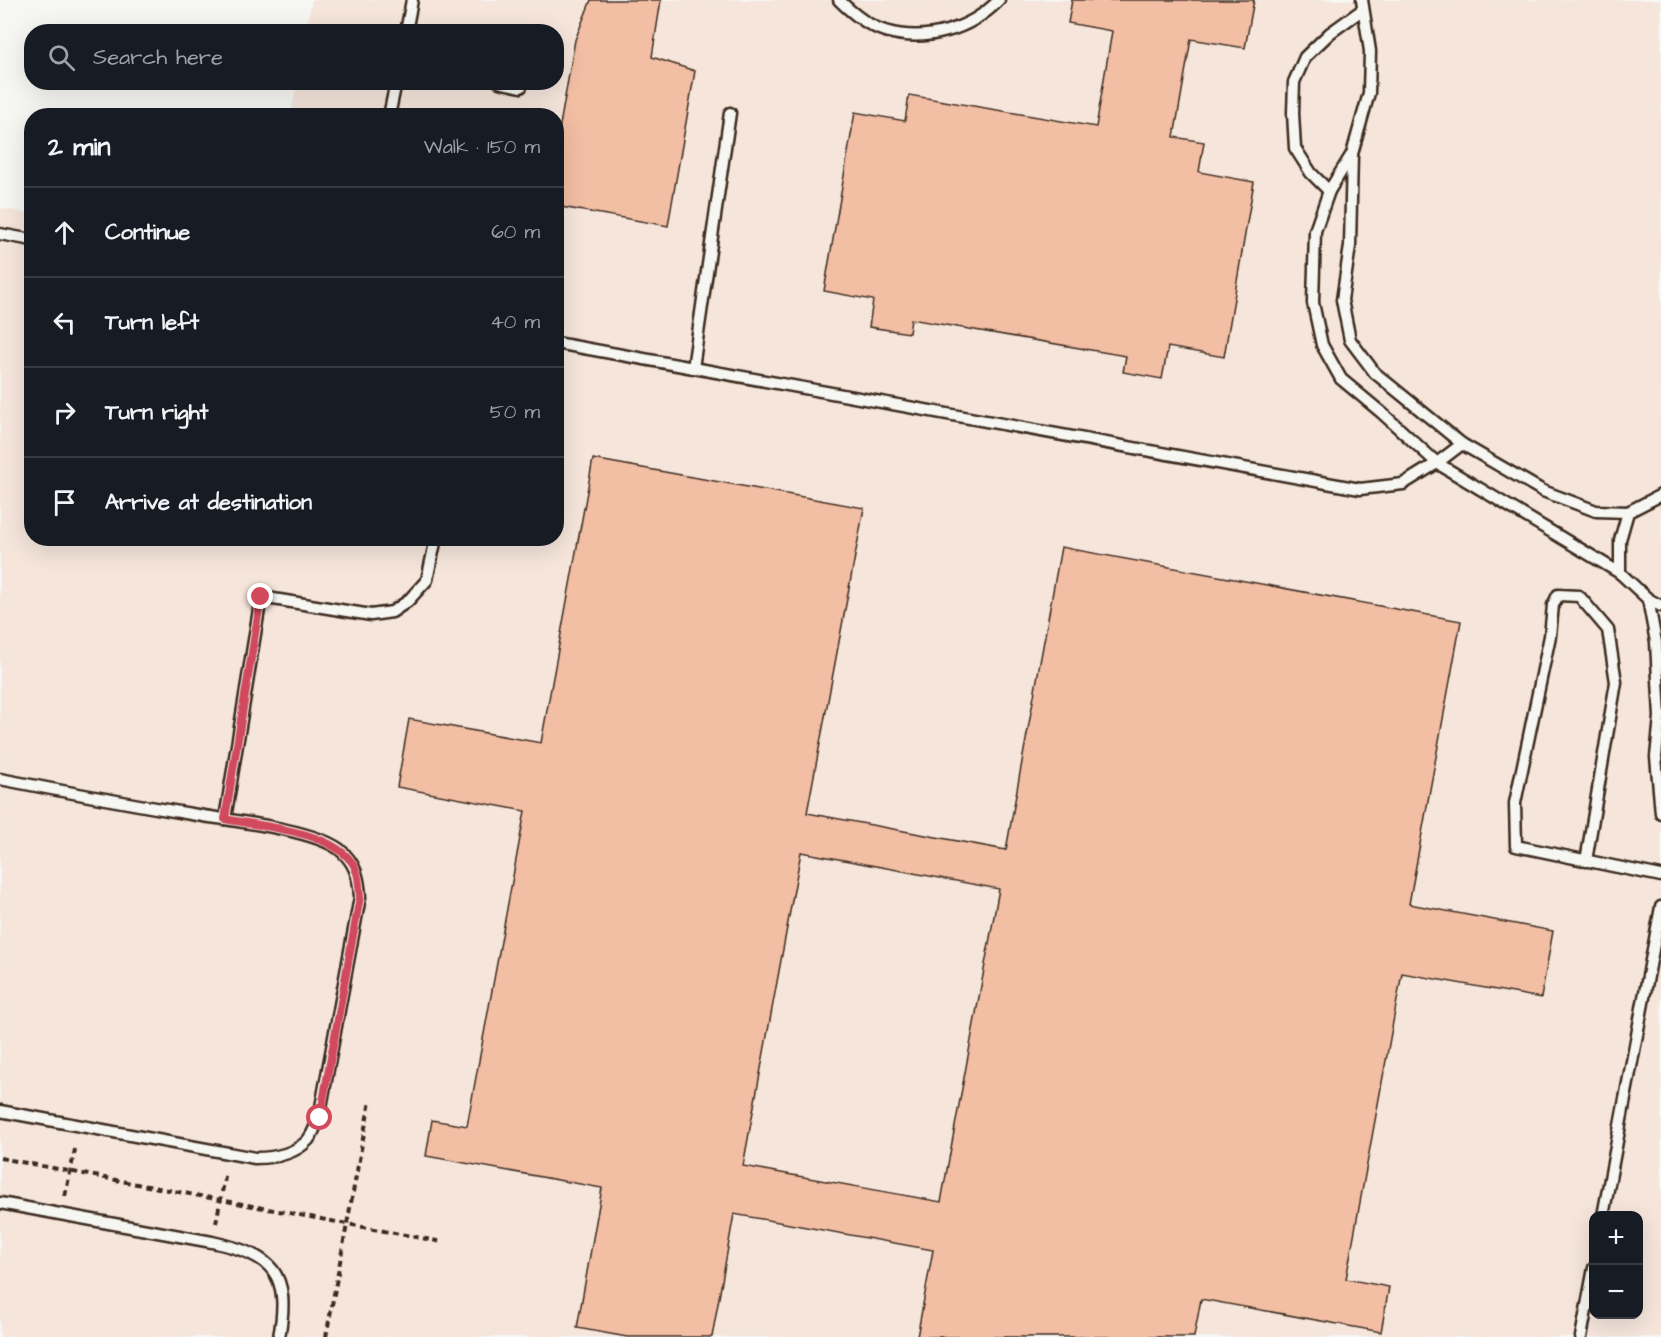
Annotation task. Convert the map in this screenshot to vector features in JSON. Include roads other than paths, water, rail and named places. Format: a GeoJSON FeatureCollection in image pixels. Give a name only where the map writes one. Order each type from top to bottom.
{"type":"FeatureCollection","features":[{"type":"Feature","properties":{"kind":"lane"},"geometry":{"type":"LineString","coordinates":[[408,24],[412,0]]}},
{"type":"Feature","properties":{"kind":"lane"},"geometry":{"type":"LineString","coordinates":[[839,0],[852,13],[884,31],[928,36],[967,25],[999,0]]}},
{"type":"Feature","properties":{"kind":"lane"},"geometry":{"type":"LineString","coordinates":[[1362,5],[1370,51],[1369,93],[1352,154],[1350,246],[1342,300],[1350,340],[1375,373],[1462,444],[1543,491],[1596,511],[1628,512],[1661,495]]}},
{"type":"Feature","properties":{"kind":"lane"},"geometry":{"type":"LineString","coordinates":[[1329,191],[1311,173],[1295,148],[1294,82],[1305,57],[1362,5]]}},
{"type":"Feature","properties":{"kind":"lane"},"geometry":{"type":"LineString","coordinates":[[391,108],[394,90]]}},
{"type":"Feature","properties":{"kind":"lane"},"geometry":{"type":"LineString","coordinates":[[693,368],[730,113]]}},
{"type":"Feature","properties":{"kind":"lane"},"geometry":{"type":"LineString","coordinates":[[1352,154],[1329,191],[1315,231],[1313,303],[1322,345],[1341,380],[1382,413],[1437,463],[1620,573],[1648,599],[1661,606]]}},
{"type":"Feature","properties":{"kind":"lane"},"geometry":{"type":"LineString","coordinates":[[0,234],[24,238]]}},
{"type":"Feature","properties":{"kind":"lane"},"geometry":{"type":"LineString","coordinates":[[564,344],[1360,489],[1402,484],[1437,463],[1462,444]]}},
{"type":"Feature","properties":{"kind":"lane"},"geometry":{"type":"LineString","coordinates":[[1620,573],[1620,540],[1628,512]]}},
{"type":"Feature","properties":{"kind":"lane"},"geometry":{"type":"LineString","coordinates":[[225,819],[261,597],[371,615],[392,612],[408,601],[427,580],[434,546]]}},
{"type":"Feature","properties":{"kind":"lane"},"geometry":{"type":"LineString","coordinates":[[1586,861],[1616,682],[1608,630],[1579,596],[1558,595],[1553,605],[1550,636],[1515,803],[1516,846],[1586,861],[1661,876]]}},
{"type":"Feature","properties":{"kind":"lane"},"geometry":{"type":"LineString","coordinates":[[1648,599],[1656,642],[1661,717],[1656,757],[1661,813]]}},
{"type":"Feature","properties":{"kind":"lane"},"geometry":{"type":"LineString","coordinates":[[0,779],[225,819],[314,838],[338,849],[353,862],[359,878],[360,897],[320,1118],[309,1139],[293,1151],[276,1158],[255,1158],[0,1111]]}},
{"type":"Feature","properties":{"kind":"lane"},"geometry":{"type":"LineString","coordinates":[[1604,1211],[1661,908]]}},
{"type":"Feature","properties":{"kind":"lane"},"geometry":{"type":"LineString","coordinates":[[0,1203],[237,1247],[256,1255],[273,1270],[282,1294],[284,1312],[279,1337]]}},
{"type":"Feature","properties":{"kind":"lane"},"geometry":{"type":"LineString","coordinates":[[1581,1337],[1589,1291]]}}]}
